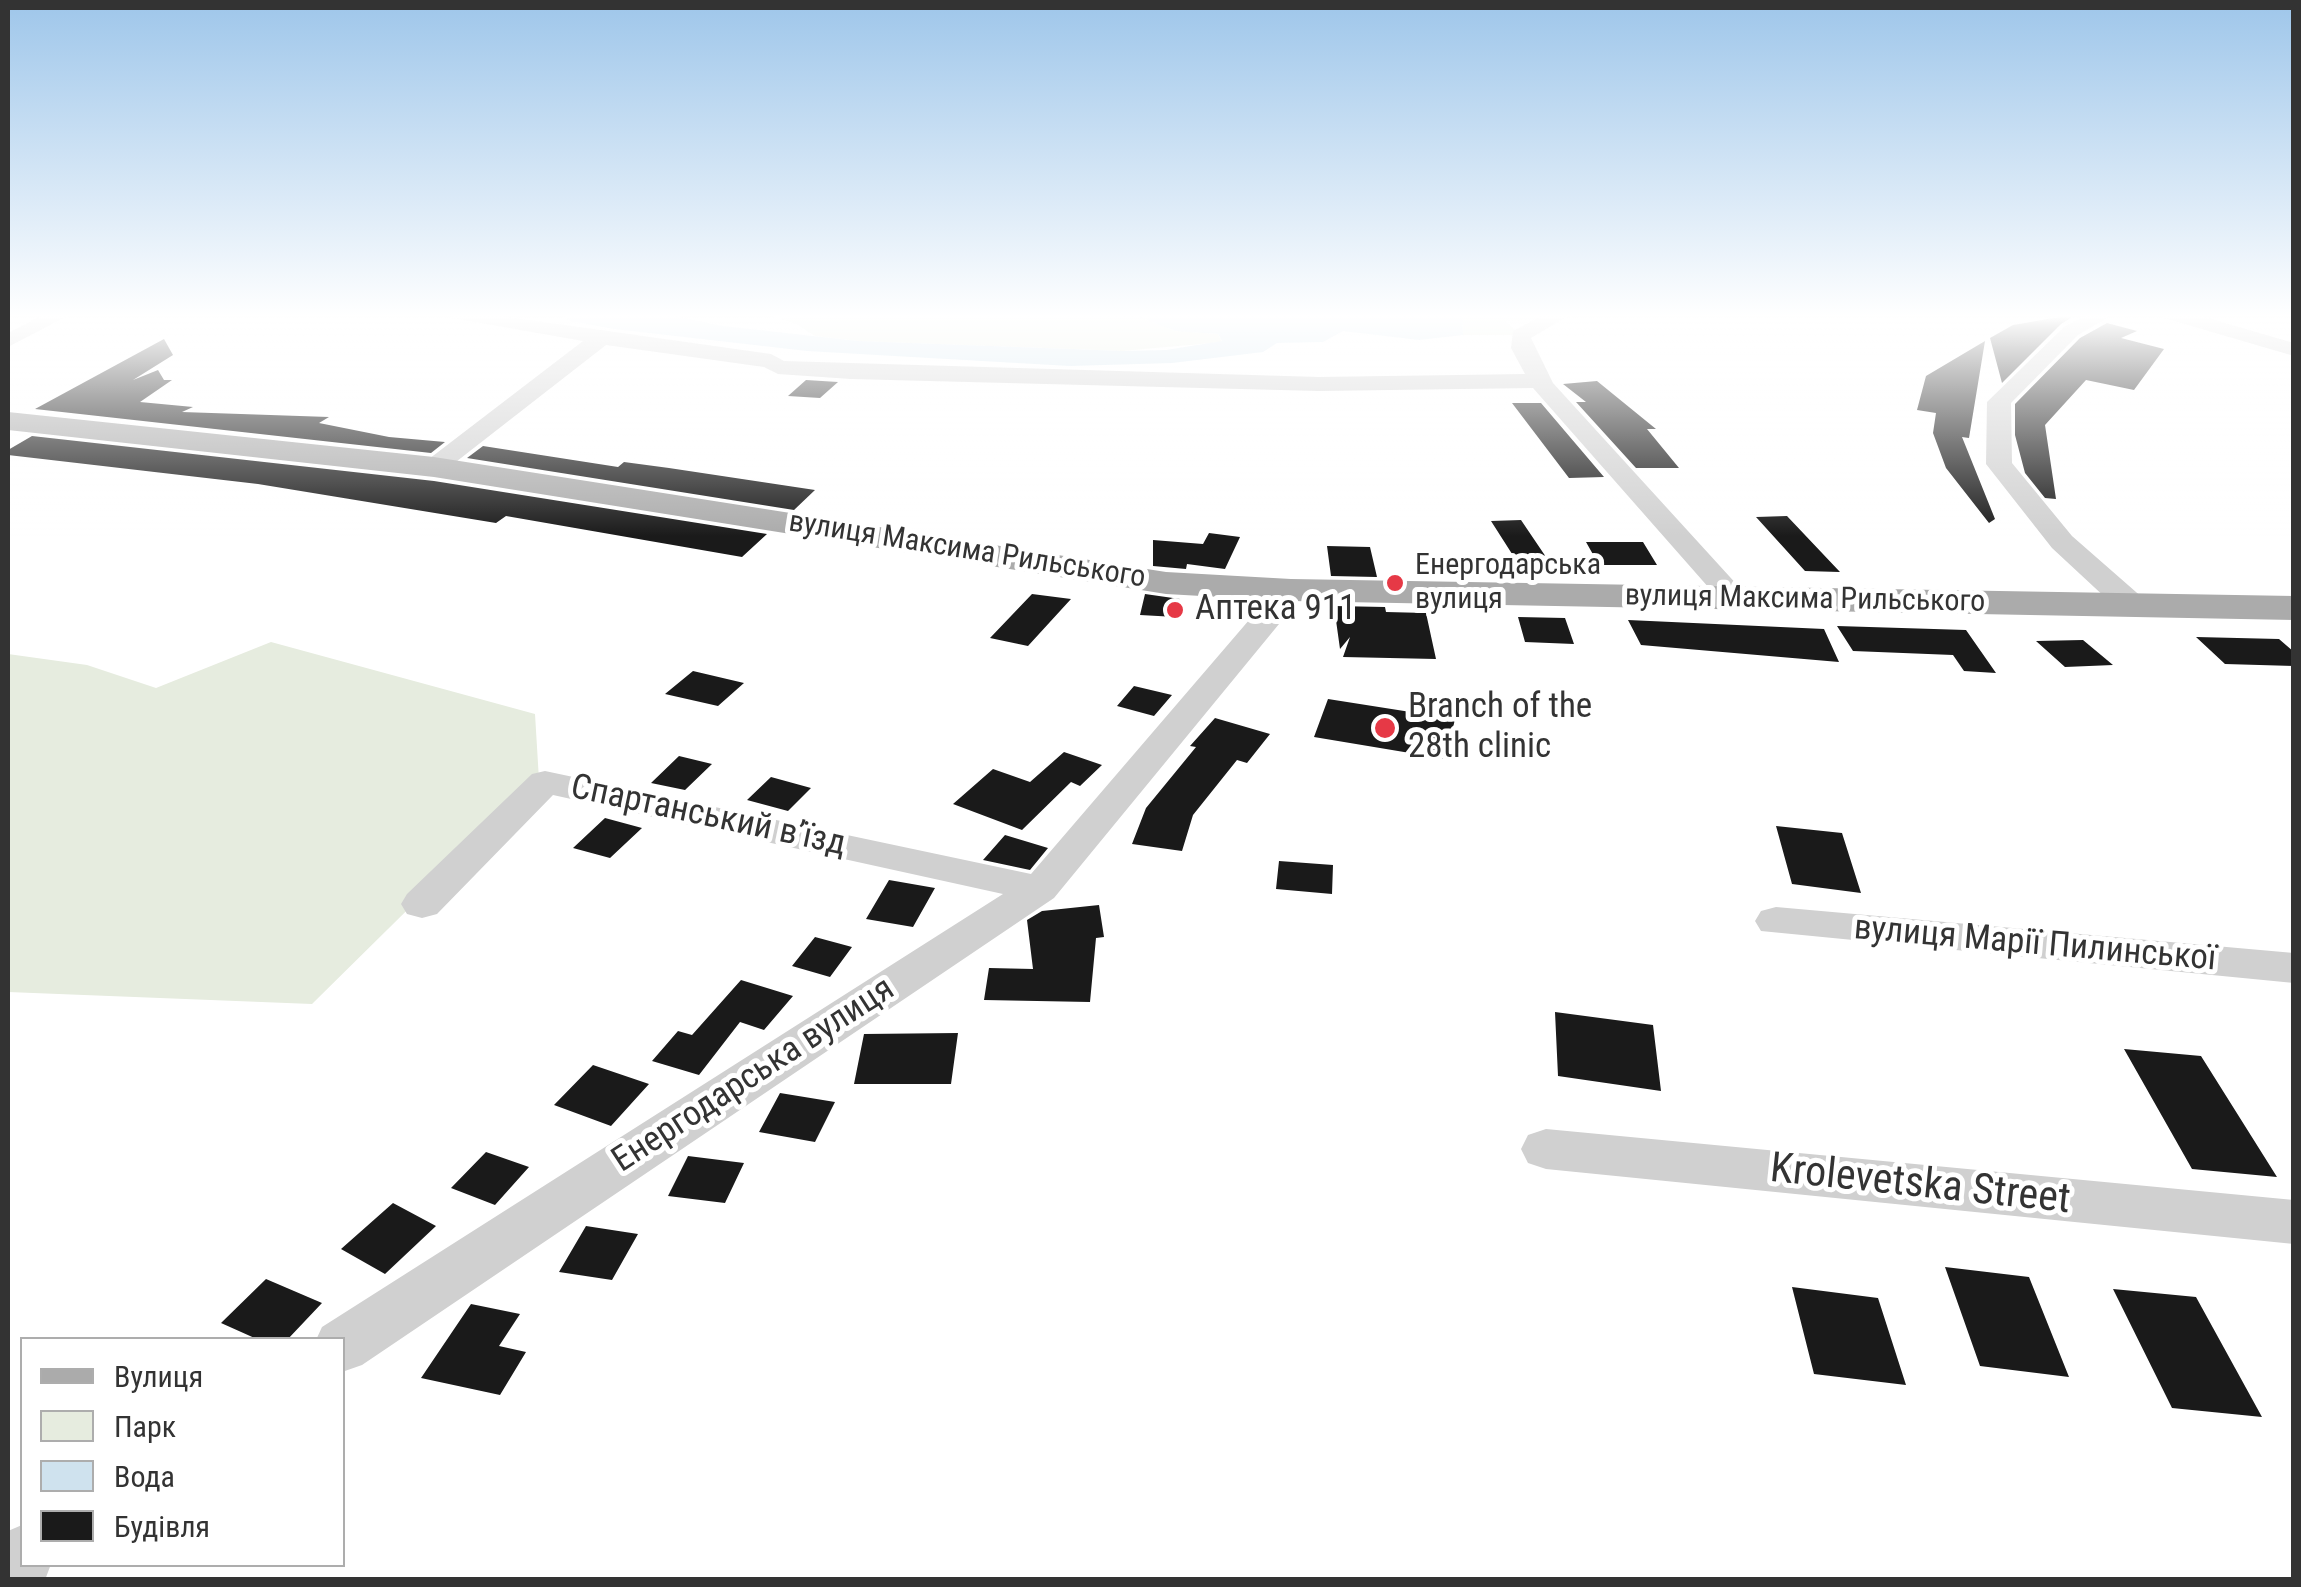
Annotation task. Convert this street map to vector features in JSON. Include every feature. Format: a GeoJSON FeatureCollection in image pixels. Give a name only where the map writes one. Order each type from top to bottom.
{"type":"FeatureCollection","features":[{"type":"Feature","properties":{"kind":"main road","name":"вулиця Максима Рильського"},"geometry":{"type":"LineString","coordinates":[[8,421],[434,467],[1166,583],[1291,590],[2294,608]]}},
{"type":"Feature","properties":{"kind":"street"},"geometry":{"type":"LineString","coordinates":[[434,467],[536,388]]}},
{"type":"Feature","properties":{"kind":"street"},"geometry":{"type":"LineString","coordinates":[[1546,388],[1735,599]]}},
{"type":"Feature","properties":{"kind":"street"},"geometry":{"type":"LineString","coordinates":[[2013,388],[1999,402],[1999,464],[2062,542],[2132,606]]}},
{"type":"Feature","properties":{"kind":"street","name":"Енергодарська вулиця"},"geometry":{"type":"LineString","coordinates":[[345,1344],[1040,888],[1291,590]]}},
{"type":"Feature","properties":{"kind":"street","name":"Спартанський в’їзд"},"geometry":{"type":"LineString","coordinates":[[422,904],[545,782],[1040,888]]}},
{"type":"Feature","properties":{"kind":"street","name":"вулиця Марії Пилинської"},"geometry":{"type":"LineString","coordinates":[[1776,921],[2294,968]]}},
{"type":"Feature","properties":{"kind":"street","name":"Krolevetska Street"},"geometry":{"type":"LineString","coordinates":[[1546,1149],[2294,1222]]}},
{"type":"Feature","properties":{"kind":"green space"},"geometry":{"type":"Polygon","coordinates":[[[271,642],[535,714],[539,780],[312,1004],[8,992],[8,654],[87,665],[156,688],[271,642]]]}},
{"type":"Feature","properties":{"kind":"building"},"geometry":{"type":"Polygon","coordinates":[[[74,388],[160,388],[140,402],[193,407],[182,412],[329,417],[319,423],[389,437],[445,442],[431,453],[35,409],[74,388]]]}},
{"type":"Feature","properties":{"kind":"building"},"geometry":{"type":"Polygon","coordinates":[[[797,388],[831,388],[820,398],[788,396],[797,388]]]}},
{"type":"Feature","properties":{"kind":"building"},"geometry":{"type":"Polygon","coordinates":[[[1568,388],[1606,388],[1656,429],[1647,429],[1679,468],[1636,468],[1576,402],[1586,402],[1568,388]]]}},
{"type":"Feature","properties":{"kind":"building"},"geometry":{"type":"Polygon","coordinates":[[[1923,388],[1977,388],[1969,438],[1962,437],[1995,519],[1989,523],[1946,468],[1933,433],[1936,413],[1917,410],[1923,388]]]}},
{"type":"Feature","properties":{"kind":"building"},"geometry":{"type":"Polygon","coordinates":[[[2031,388],[2079,388],[2045,425],[2056,499],[2045,498],[2025,473],[2015,435],[2015,404],[2031,388]]]}},
{"type":"Feature","properties":{"kind":"building"},"geometry":{"type":"Polygon","coordinates":[[[1512,403],[1541,403],[1604,477],[1569,478],[1512,403]]]}},
{"type":"Feature","properties":{"kind":"building"},"geometry":{"type":"Polygon","coordinates":[[[32,436],[434,481],[767,534],[742,557],[506,516],[496,523],[258,484],[8,455],[8,450],[32,436]]]}},
{"type":"Feature","properties":{"kind":"building"},"geometry":{"type":"Polygon","coordinates":[[[483,446],[618,467],[624,462],[815,490],[794,510],[467,458],[483,446]]]}},
{"type":"Feature","properties":{"kind":"building"},"geometry":{"type":"Polygon","coordinates":[[[1787,516],[1840,572],[1805,571],[1756,517],[1787,516]]]}},
{"type":"Feature","properties":{"kind":"building"},"geometry":{"type":"Polygon","coordinates":[[[1521,520],[1546,557],[1514,557],[1491,521],[1521,520]]]}},
{"type":"Feature","properties":{"kind":"building"},"geometry":{"type":"Polygon","coordinates":[[[1209,533],[1240,537],[1225,569],[1187,564],[1186,569],[1153,566],[1153,540],[1203,544],[1209,533]]]}},
{"type":"Feature","properties":{"kind":"building"},"geometry":{"type":"Polygon","coordinates":[[[1586,542],[1643,542],[1657,565],[1599,565],[1586,542]]]}},
{"type":"Feature","properties":{"kind":"building"},"geometry":{"type":"Polygon","coordinates":[[[1327,546],[1370,547],[1377,577],[1331,576],[1327,546]]]}},
{"type":"Feature","properties":{"kind":"building"},"geometry":{"type":"Polygon","coordinates":[[[1032,594],[1071,599],[1028,646],[990,638],[1032,594]]]}},
{"type":"Feature","properties":{"kind":"building"},"geometry":{"type":"Polygon","coordinates":[[[1145,594],[1180,599],[1176,617],[1140,615],[1145,594]]]}},
{"type":"Feature","properties":{"kind":"building"},"geometry":{"type":"Polygon","coordinates":[[[1334,606],[1426,613],[1436,659],[1343,657],[1350,637],[1340,649],[1334,606]]]}},
{"type":"Feature","properties":{"kind":"building"},"geometry":{"type":"Polygon","coordinates":[[[1518,617],[1565,618],[1574,644],[1525,642],[1518,617]]]}},
{"type":"Feature","properties":{"kind":"building"},"geometry":{"type":"Polygon","coordinates":[[[1628,620],[1824,629],[1839,662],[1641,645],[1628,620]]]}},
{"type":"Feature","properties":{"kind":"building"},"geometry":{"type":"Polygon","coordinates":[[[1837,626],[1966,630],[1996,673],[1964,671],[1953,655],[1853,651],[1837,626]]]}},
{"type":"Feature","properties":{"kind":"building"},"geometry":{"type":"Polygon","coordinates":[[[2196,637],[2279,639],[2294,652],[2294,666],[2225,664],[2196,637]]]}},
{"type":"Feature","properties":{"kind":"building"},"geometry":{"type":"Polygon","coordinates":[[[2083,640],[2113,665],[2065,667],[2036,641],[2083,640]]]}},
{"type":"Feature","properties":{"kind":"building"},"geometry":{"type":"Polygon","coordinates":[[[693,671],[744,683],[718,706],[665,694],[693,671]]]}},
{"type":"Feature","properties":{"kind":"building"},"geometry":{"type":"Polygon","coordinates":[[[1134,686],[1172,695],[1154,716],[1117,706],[1134,686]]]}},
{"type":"Feature","properties":{"kind":"building","name":"Branch of the 28th clinic"},"geometry":{"type":"Polygon","coordinates":[[[1328,699],[1455,719],[1446,759],[1314,737],[1328,699]]]}},
{"type":"Feature","properties":{"kind":"building"},"geometry":{"type":"Polygon","coordinates":[[[1215,718],[1270,734],[1247,763],[1237,760],[1193,815],[1182,851],[1132,844],[1146,808],[1215,718]]]}},
{"type":"Feature","properties":{"kind":"building"},"geometry":{"type":"Polygon","coordinates":[[[1064,752],[1102,765],[1080,786],[1071,782],[1022,830],[953,804],[993,769],[1030,782],[1064,752]]]}},
{"type":"Feature","properties":{"kind":"building"},"geometry":{"type":"Polygon","coordinates":[[[679,756],[712,764],[685,790],[651,783],[679,756]]]}},
{"type":"Feature","properties":{"kind":"building"},"geometry":{"type":"Polygon","coordinates":[[[771,777],[811,788],[788,811],[747,800],[771,777]]]}},
{"type":"Feature","properties":{"kind":"building"},"geometry":{"type":"Polygon","coordinates":[[[605,818],[642,828],[610,858],[573,848],[605,818]]]}},
{"type":"Feature","properties":{"kind":"building"},"geometry":{"type":"Polygon","coordinates":[[[1776,826],[1842,833],[1861,893],[1792,884],[1776,826]]]}},
{"type":"Feature","properties":{"kind":"building"},"geometry":{"type":"Polygon","coordinates":[[[1005,835],[1048,848],[1030,870],[983,860],[1005,835]]]}},
{"type":"Feature","properties":{"kind":"building"},"geometry":{"type":"Polygon","coordinates":[[[1279,861],[1333,865],[1332,894],[1276,889],[1279,861]]]}},
{"type":"Feature","properties":{"kind":"building"},"geometry":{"type":"Polygon","coordinates":[[[889,880],[935,888],[913,927],[866,919],[889,880]]]}},
{"type":"Feature","properties":{"kind":"building"},"geometry":{"type":"Polygon","coordinates":[[[1099,905],[1104,937],[1096,938],[1090,1002],[984,1000],[989,968],[1033,969],[1027,920],[1042,911],[1099,905]]]}},
{"type":"Feature","properties":{"kind":"building"},"geometry":{"type":"Polygon","coordinates":[[[815,937],[852,947],[830,977],[792,966],[815,937]]]}},
{"type":"Feature","properties":{"kind":"building"},"geometry":{"type":"Polygon","coordinates":[[[741,980],[793,996],[764,1030],[740,1022],[699,1075],[652,1061],[678,1031],[692,1035],[741,980]]]}},
{"type":"Feature","properties":{"kind":"building"},"geometry":{"type":"Polygon","coordinates":[[[1555,1012],[1653,1025],[1661,1091],[1558,1076],[1555,1012]]]}},
{"type":"Feature","properties":{"kind":"building"},"geometry":{"type":"Polygon","coordinates":[[[958,1033],[951,1084],[854,1084],[864,1034],[958,1033]]]}},
{"type":"Feature","properties":{"kind":"building"},"geometry":{"type":"Polygon","coordinates":[[[2124,1049],[2201,1056],[2277,1177],[2192,1169],[2124,1049]]]}},
{"type":"Feature","properties":{"kind":"building"},"geometry":{"type":"Polygon","coordinates":[[[593,1065],[649,1084],[611,1126],[554,1105],[593,1065]]]}},
{"type":"Feature","properties":{"kind":"building"},"geometry":{"type":"Polygon","coordinates":[[[780,1093],[835,1102],[815,1142],[759,1132],[780,1093]]]}},
{"type":"Feature","properties":{"kind":"building"},"geometry":{"type":"Polygon","coordinates":[[[486,1152],[529,1167],[495,1205],[451,1188],[486,1152]]]}},
{"type":"Feature","properties":{"kind":"building"},"geometry":{"type":"Polygon","coordinates":[[[688,1156],[744,1163],[725,1203],[668,1196],[688,1156]]]}},
{"type":"Feature","properties":{"kind":"building"},"geometry":{"type":"Polygon","coordinates":[[[393,1203],[436,1226],[385,1274],[341,1249],[393,1203]]]}},
{"type":"Feature","properties":{"kind":"building"},"geometry":{"type":"Polygon","coordinates":[[[586,1226],[638,1234],[612,1280],[559,1272],[586,1226]]]}},
{"type":"Feature","properties":{"kind":"building"},"geometry":{"type":"Polygon","coordinates":[[[1945,1267],[2029,1277],[2069,1377],[1980,1366],[1945,1267]]]}},
{"type":"Feature","properties":{"kind":"building"},"geometry":{"type":"Polygon","coordinates":[[[266,1279],[322,1303],[290,1337],[252,1337],[221,1323],[266,1279]]]}},
{"type":"Feature","properties":{"kind":"building"},"geometry":{"type":"Polygon","coordinates":[[[1792,1287],[1878,1298],[1906,1385],[1814,1374],[1792,1287]]]}},
{"type":"Feature","properties":{"kind":"building"},"geometry":{"type":"Polygon","coordinates":[[[2113,1289],[2196,1297],[2262,1417],[2172,1408],[2113,1289]]]}},
{"type":"Feature","properties":{"kind":"building"},"geometry":{"type":"Polygon","coordinates":[[[471,1304],[520,1314],[499,1346],[526,1352],[500,1395],[421,1378],[471,1304]]]}},
{"type":"Feature","properties":{"kind":"place","name":"Енергодарська вулиця"},"geometry":{"type":"Point","coordinates":[1395,583]}},
{"type":"Feature","properties":{"kind":"place","name":"Аптека 911"},"geometry":{"type":"Point","coordinates":[1175,610]}},
{"type":"Feature","properties":{"kind":"place","name":"Branch of the 28th clinic"},"geometry":{"type":"Point","coordinates":[1385,728]}}]}
